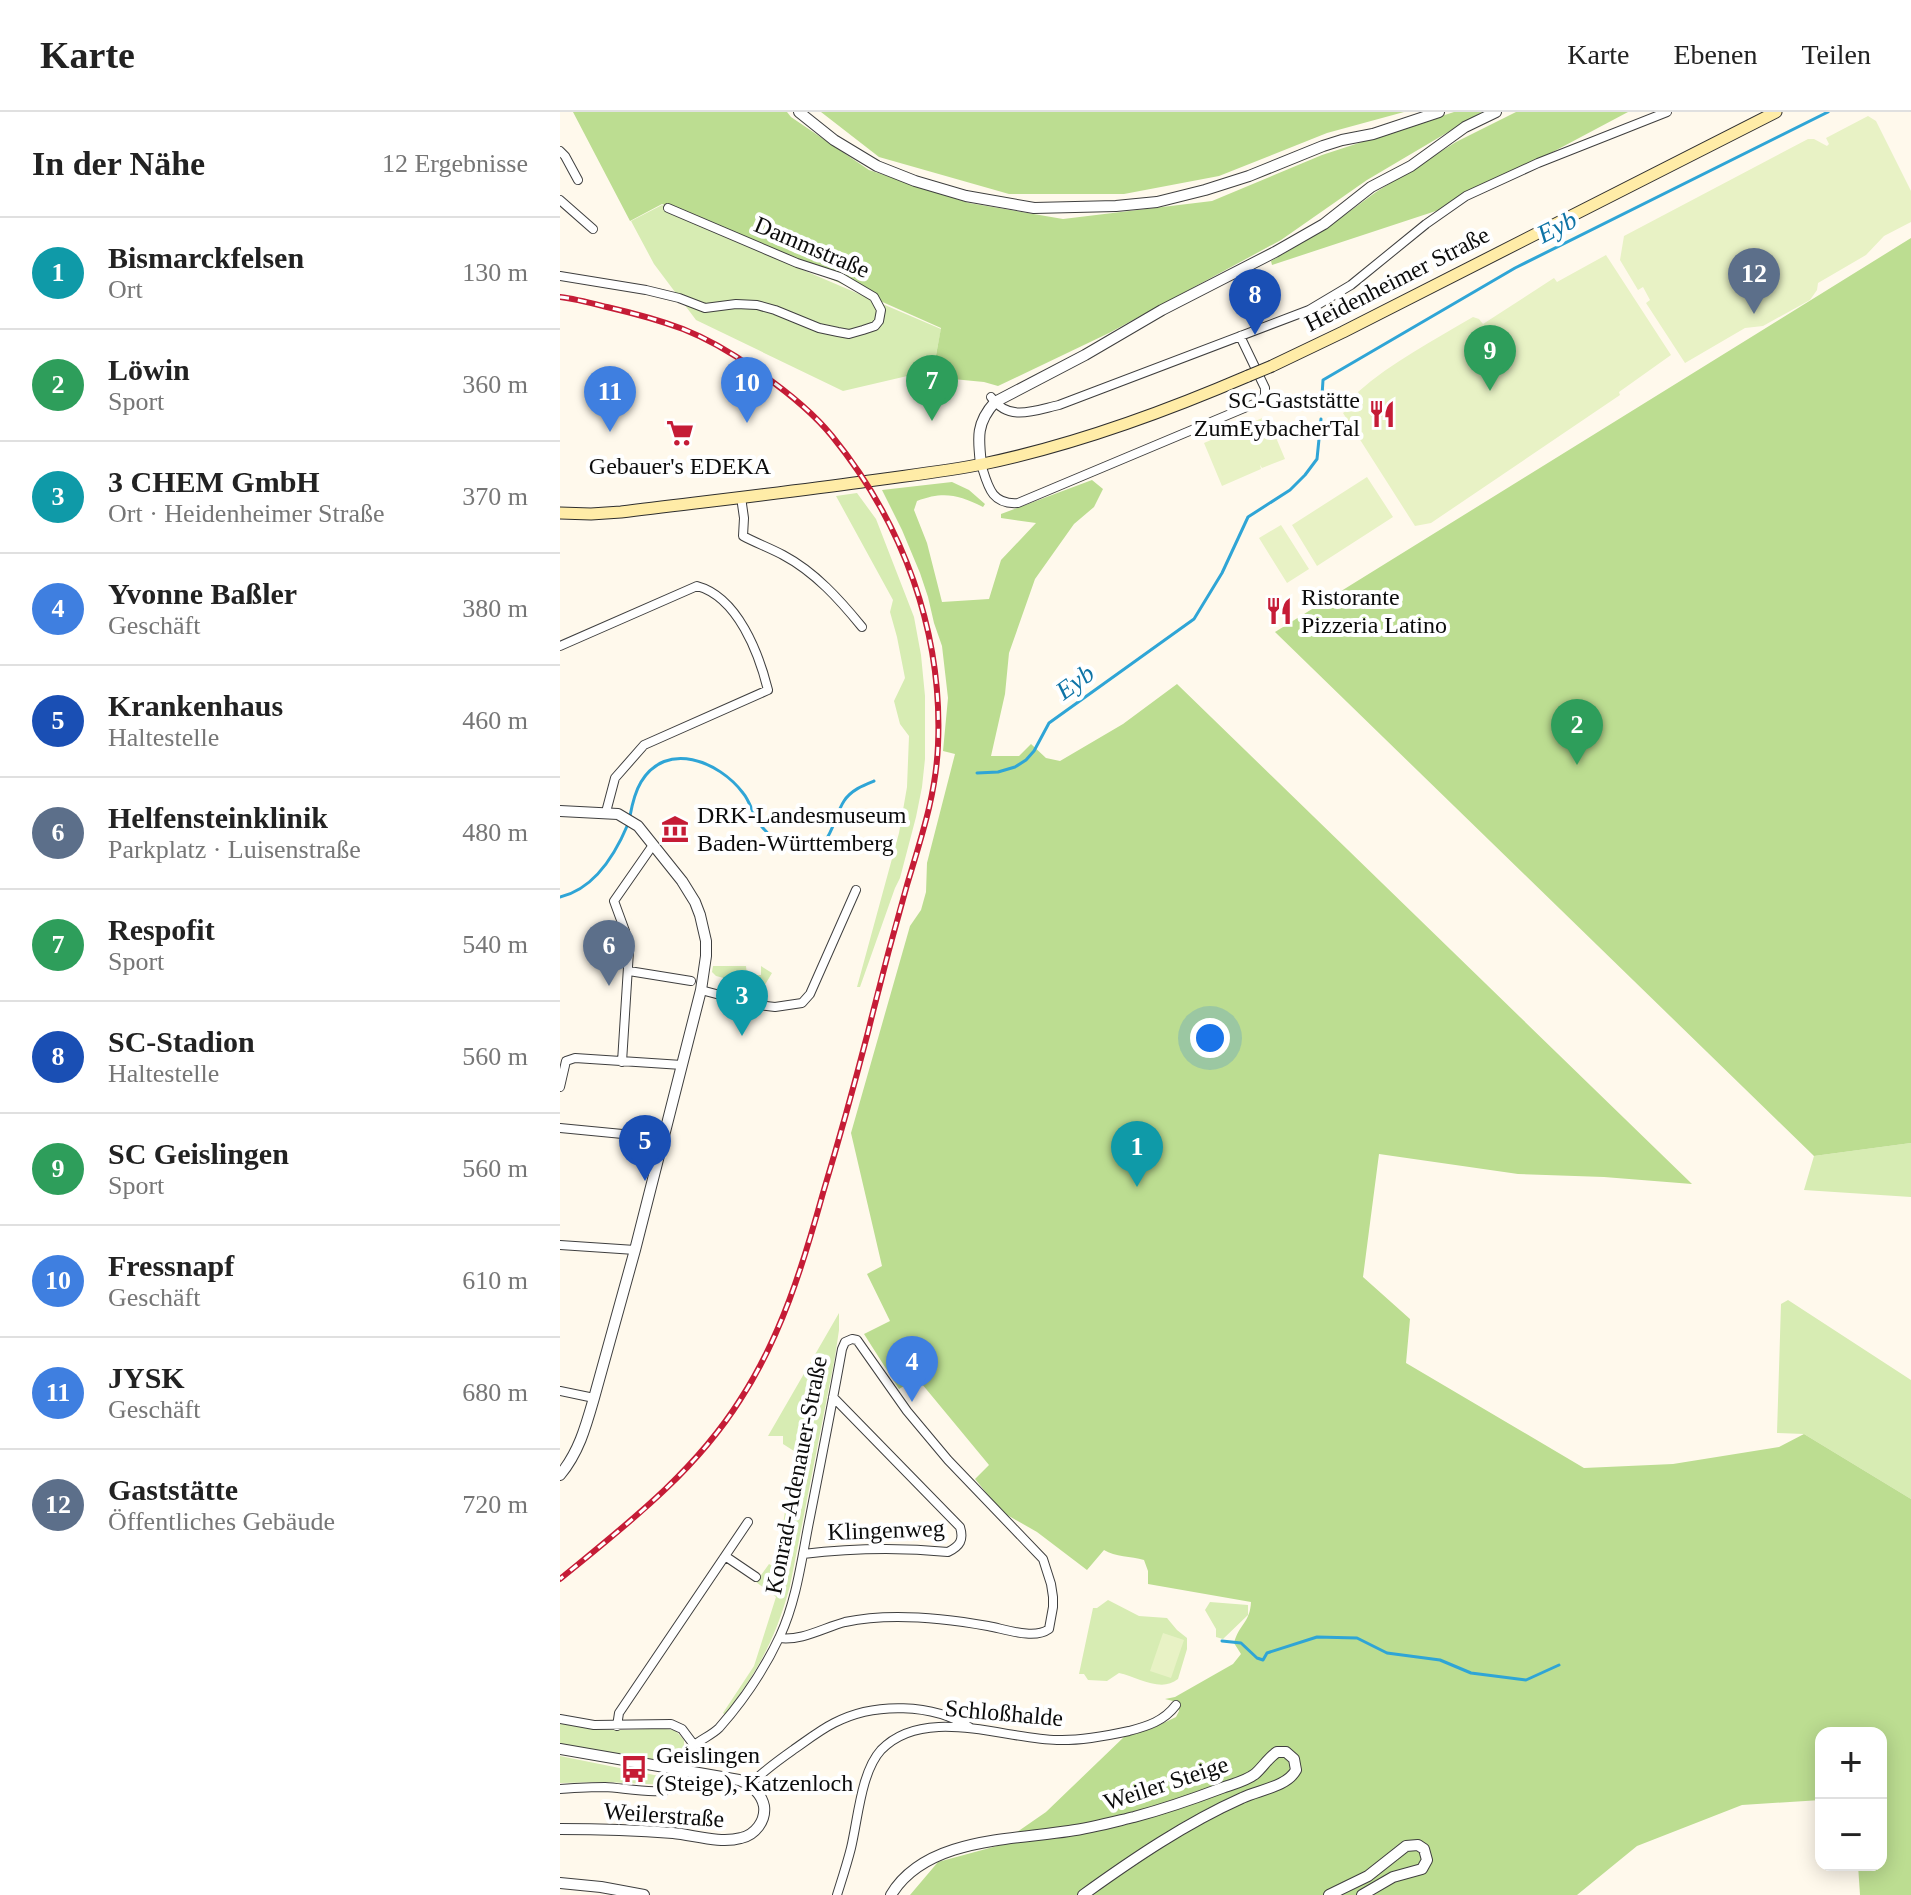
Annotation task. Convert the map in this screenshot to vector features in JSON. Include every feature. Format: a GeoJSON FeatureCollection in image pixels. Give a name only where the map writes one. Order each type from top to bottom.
{"type":"FeatureCollection","features":[{"type":"Feature","properties":{"kind":"main road","name":"Heidenheimer Straße"},"geometry":{"type":"LineString","coordinates":[[560,513],[621,512],[981,464],[1122,427],[1272,366],[1343,332],[1776,112]]}},
{"type":"Feature","properties":{"kind":"street"},"geometry":{"type":"LineString","coordinates":[[799,112],[834,140],[877,166],[966,196],[1034,208],[1157,202],[1249,176],[1323,146],[1373,134],[1439,112]]}},
{"type":"Feature","properties":{"kind":"street"},"geometry":{"type":"LineString","coordinates":[[1240,336],[1262,381],[1265,395],[1261,401],[1018,503],[1006,504],[991,491],[981,464],[979,430],[993,400],[1085,355],[1162,310],[1324,224],[1371,187],[1411,166],[1465,127],[1496,112]]}},
{"type":"Feature","properties":{"kind":"street","name":"Heidenheimer Straße"},"geometry":{"type":"LineString","coordinates":[[993,400],[1005,410],[1015,413],[1059,405],[1309,310],[1372,270],[1426,224],[1466,196],[1538,163],[1667,112]]}},
{"type":"Feature","properties":{"kind":"street"},"geometry":{"type":"LineString","coordinates":[[560,151],[578,180]]}},
{"type":"Feature","properties":{"kind":"street"},"geometry":{"type":"LineString","coordinates":[[560,200],[593,229]]}},
{"type":"Feature","properties":{"kind":"street","name":"Dammstraße"},"geometry":{"type":"LineString","coordinates":[[560,276],[646,290],[705,308],[757,305],[819,328],[849,334],[875,326],[879,321],[881,310],[874,297],[840,277],[797,263],[668,208]]}},
{"type":"Feature","properties":{"kind":"street"},"geometry":{"type":"LineString","coordinates":[[741,497],[743,536],[797,564],[831,592],[862,627]]}},
{"type":"Feature","properties":{"kind":"street"},"geometry":{"type":"LineString","coordinates":[[560,646],[697,586],[723,600],[748,632],[757,653],[768,690],[644,745],[615,778],[612,813]]}},
{"type":"Feature","properties":{"kind":"street"},"geometry":{"type":"LineString","coordinates":[[560,811],[612,813],[638,826],[682,881],[700,915],[706,956],[701,990],[664,1138],[594,1398],[582,1439],[571,1462],[560,1475]]}},
{"type":"Feature","properties":{"kind":"street"},"geometry":{"type":"LineString","coordinates":[[622,1062],[629,951],[614,901],[653,845]]}},
{"type":"Feature","properties":{"kind":"street"},"geometry":{"type":"LineString","coordinates":[[701,990],[758,1005],[775,1007],[802,1003],[810,994],[856,890]]}},
{"type":"Feature","properties":{"kind":"street"},"geometry":{"type":"LineString","coordinates":[[629,971],[691,981]]}},
{"type":"Feature","properties":{"kind":"street"},"geometry":{"type":"LineString","coordinates":[[560,1087],[566,1061],[575,1058],[682,1065]]}},
{"type":"Feature","properties":{"kind":"street"},"geometry":{"type":"LineString","coordinates":[[560,1128],[664,1138]]}},
{"type":"Feature","properties":{"kind":"street"},"geometry":{"type":"LineString","coordinates":[[560,1245],[635,1250]]}},
{"type":"Feature","properties":{"kind":"street","name":"Konrad-Adenauer-Straße"},"geometry":{"type":"LineString","coordinates":[[694,1745],[711,1736],[758,1675],[788,1618],[842,1349],[845,1342],[857,1340],[907,1411],[948,1460],[1043,1559],[1053,1597],[1049,1629],[1043,1633],[1025,1633],[954,1620],[890,1618],[845,1622],[791,1639],[779,1638]]}},
{"type":"Feature","properties":{"kind":"street"},"geometry":{"type":"LineString","coordinates":[[560,1391],[594,1398]]}},
{"type":"Feature","properties":{"kind":"street","name":"Klingenweg"},"geometry":{"type":"LineString","coordinates":[[803,1554],[883,1547],[948,1552],[958,1547],[962,1539],[960,1527],[833,1397]]}},
{"type":"Feature","properties":{"kind":"street"},"geometry":{"type":"LineString","coordinates":[[617,1726],[619,1713],[748,1522]]}},
{"type":"Feature","properties":{"kind":"street"},"geometry":{"type":"LineString","coordinates":[[725,1556],[756,1577]]}},
{"type":"Feature","properties":{"kind":"street","name":"Schloßhalde"},"geometry":{"type":"LineString","coordinates":[[837,1895],[873,1762],[881,1750],[900,1735],[931,1727],[972,1728],[1058,1741],[1081,1739],[1140,1728],[1167,1717],[1176,1705]]}},
{"type":"Feature","properties":{"kind":"street"},"geometry":{"type":"LineString","coordinates":[[750,1785],[762,1772],[833,1723],[867,1710],[897,1708],[922,1711],[948,1717],[972,1728]]}},
{"type":"Feature","properties":{"kind":"street"},"geometry":{"type":"LineString","coordinates":[[560,1719],[594,1725],[671,1724],[682,1729],[694,1745],[687,1755],[682,1785],[675,1789],[560,1789]]}},
{"type":"Feature","properties":{"kind":"street","name":"Weilerstraße"},"geometry":{"type":"LineString","coordinates":[[560,1749],[726,1777],[750,1785],[761,1798],[764,1814],[751,1835],[724,1840],[674,1834],[560,1829]]}},
{"type":"Feature","properties":{"kind":"street","name":"Weiler Steige"},"geometry":{"type":"LineString","coordinates":[[891,1895],[915,1869],[950,1852],[993,1840],[1072,1831],[1137,1816],[1243,1780],[1256,1773],[1277,1752],[1286,1752],[1294,1759],[1295,1771],[1286,1780],[1205,1817],[1083,1895]]}},
{"type":"Feature","properties":{"kind":"street"},"geometry":{"type":"LineString","coordinates":[[1329,1895],[1368,1876],[1406,1846],[1418,1845],[1424,1849],[1427,1863],[1421,1870],[1393,1877],[1362,1895]]}},
{"type":"Feature","properties":{"kind":"street"},"geometry":{"type":"LineString","coordinates":[[560,1883],[644,1895]]}},
{"type":"Feature","properties":{"kind":"green space"},"geometry":{"type":"Polygon","coordinates":[[[573,112],[787,112],[869,170],[969,203],[1063,219],[1212,201],[1322,155],[1454,112],[1482,112],[1367,180],[1281,240],[1109,333],[998,386],[932,377],[941,328],[702,219],[662,204],[630,221],[573,112]]]}},
{"type":"Feature","properties":{"kind":"green space"},"geometry":{"type":"Polygon","coordinates":[[[821,112],[1404,112],[1327,133],[1219,176],[1124,194],[1009,194],[879,157],[821,112]]]}},
{"type":"Feature","properties":{"kind":"green space"},"geometry":{"type":"Polygon","coordinates":[[[1516,112],[1628,112],[1451,206],[1272,265],[1271,261],[1327,228],[1376,192],[1456,142],[1516,112]]]}},
{"type":"Feature","properties":{"kind":"green space"},"geometry":{"type":"Polygon","coordinates":[[[1868,116],[1876,121],[1911,191],[1911,222],[1884,236],[1866,255],[1818,283],[1810,300],[1763,326],[1745,328],[1685,363],[1646,303],[1650,300],[1643,287],[1638,290],[1620,260],[1624,236],[1808,139],[1827,146],[1826,138],[1868,116]]]}},
{"type":"Feature","properties":{"kind":"green space"},"geometry":{"type":"Polygon","coordinates":[[[662,205],[941,329],[933,370],[843,391],[696,320],[654,264],[631,221],[662,205]]]}},
{"type":"Feature","properties":{"kind":"green space"},"geometry":{"type":"Polygon","coordinates":[[[1911,238],[1911,1143],[1814,1156],[1275,632],[1911,238]]]}},
{"type":"Feature","properties":{"kind":"green space"},"geometry":{"type":"Polygon","coordinates":[[[1606,255],[1671,355],[1619,392],[1620,395],[1431,523],[1415,526],[1343,413],[1362,399],[1358,392],[1371,381],[1428,343],[1473,317],[1483,324],[1554,278],[1557,282],[1606,255]]]}},
{"type":"Feature","properties":{"kind":"green space"},"geometry":{"type":"Polygon","coordinates":[[[1267,416],[1285,459],[1262,468],[1260,465],[1261,469],[1222,486],[1204,443],[1267,416]]]}},
{"type":"Feature","properties":{"kind":"green space"},"geometry":{"type":"Polygon","coordinates":[[[1367,477],[1393,517],[1317,566],[1292,525],[1367,477]]]}},
{"type":"Feature","properties":{"kind":"green space"},"geometry":{"type":"Polygon","coordinates":[[[1092,480],[1103,489],[1094,507],[1074,524],[1035,579],[1009,653],[1005,694],[991,756],[1019,756],[1031,744],[1046,758],[1060,761],[1123,724],[1177,684],[1692,1184],[1518,1174],[1379,1154],[1363,1277],[1410,1319],[1406,1363],[1584,1468],[1673,1464],[1779,1447],[1804,1434],[1911,1499],[1911,1895],[1860,1895],[1858,1871],[1887,1871],[1887,1727],[1815,1727],[1815,1800],[1742,1805],[1637,1846],[1577,1895],[910,1895],[938,1862],[997,1846],[1046,1812],[1125,1736],[1151,1729],[1176,1717],[1178,1705],[1165,1699],[1175,1697],[1233,1664],[1241,1654],[1234,1643],[1251,1602],[1148,1584],[1144,1560],[1104,1550],[1087,1570],[1037,1532],[1002,1512],[975,1479],[989,1465],[917,1378],[899,1389],[864,1334],[890,1321],[867,1274],[882,1266],[851,1133],[910,926],[921,910],[926,892],[927,863],[955,754],[943,751],[948,698],[942,646],[920,573],[882,490],[952,482],[969,490],[985,504],[983,507],[943,495],[917,501],[914,510],[927,543],[942,602],[989,599],[1001,560],[1036,523],[1001,518],[1001,514],[1092,480]]]}},
{"type":"Feature","properties":{"kind":"green space"},"geometry":{"type":"Polygon","coordinates":[[[857,493],[876,519],[914,617],[925,696],[925,759],[916,817],[900,878],[860,987],[857,987],[899,833],[907,787],[909,736],[900,724],[894,701],[905,678],[890,612],[893,600],[836,496],[857,493]]]}},
{"type":"Feature","properties":{"kind":"green space"},"geometry":{"type":"Polygon","coordinates":[[[1281,525],[1309,569],[1287,583],[1259,538],[1281,525]]]}},
{"type":"Feature","properties":{"kind":"green space"},"geometry":{"type":"Polygon","coordinates":[[[713,966],[746,966],[747,975],[761,975],[761,966],[772,973],[763,988],[716,976],[712,972],[713,966]]]}},
{"type":"Feature","properties":{"kind":"green space"},"geometry":{"type":"Polygon","coordinates":[[[1911,1143],[1911,1197],[1804,1190],[1814,1156],[1911,1143]]]}},
{"type":"Feature","properties":{"kind":"green space"},"geometry":{"type":"Polygon","coordinates":[[[1788,1300],[1911,1380],[1911,1499],[1804,1434],[1777,1433],[1781,1304],[1788,1300]]]}},
{"type":"Feature","properties":{"kind":"green space"},"geometry":{"type":"Polygon","coordinates":[[[839,1313],[835,1357],[790,1586],[764,1654],[725,1715],[723,1713],[754,1666],[776,1597],[756,1582],[769,1564],[778,1569],[794,1451],[783,1444],[783,1436],[768,1436],[839,1313]]]}},
{"type":"Feature","properties":{"kind":"green space"},"geometry":{"type":"Polygon","coordinates":[[[1108,1600],[1139,1616],[1167,1618],[1187,1638],[1178,1679],[1164,1685],[1119,1673],[1107,1681],[1088,1680],[1084,1674],[1079,1674],[1093,1608],[1108,1600]]]}},
{"type":"Feature","properties":{"kind":"green space"},"geometry":{"type":"Polygon","coordinates":[[[1210,1602],[1248,1605],[1248,1615],[1223,1639],[1216,1637],[1216,1629],[1205,1610],[1210,1602]]]}},
{"type":"Feature","properties":{"kind":"green space"},"geometry":{"type":"Polygon","coordinates":[[[1163,1633],[1184,1640],[1171,1678],[1150,1671],[1163,1633]]]}},
{"type":"Feature","properties":{"kind":"green space"},"geometry":{"type":"Polygon","coordinates":[[[560,1723],[617,1730],[675,1730],[684,1740],[684,1749],[677,1757],[660,1761],[560,1744],[560,1723]]]}},
{"type":"Feature","properties":{"kind":"green space"},"geometry":{"type":"Polygon","coordinates":[[[560,1756],[669,1778],[666,1785],[560,1783],[560,1756]]]}},
{"type":"Feature","properties":{"kind":"waterway","name":"Eyb"},"geometry":{"type":"LineString","coordinates":[[1322,396],[1323,380],[1515,268],[1828,112]]}},
{"type":"Feature","properties":{"kind":"waterway","name":"Eyb"},"geometry":{"type":"LineString","coordinates":[[977,773],[998,772],[1026,760],[1049,723],[1194,619],[1222,573],[1248,517],[1290,490],[1317,459],[1321,419]]}},
{"type":"Feature","properties":{"kind":"waterway","name":"Eyb"},"geometry":{"type":"LineString","coordinates":[[630,816],[639,786],[652,769],[664,762],[692,760],[707,764],[733,782],[745,796],[760,825],[776,840],[794,850],[811,850],[819,847],[830,834],[847,797],[874,781]]}},
{"type":"Feature","properties":{"kind":"waterway","name":"Eyb"},"geometry":{"type":"LineString","coordinates":[[560,897],[584,887],[593,879],[610,859],[628,824]]}},
{"type":"Feature","properties":{"kind":"waterway"},"geometry":{"type":"LineString","coordinates":[[1222,1641],[1241,1643],[1263,1660],[1267,1653],[1317,1637],[1357,1638],[1387,1653],[1440,1660],[1471,1673],[1526,1680],[1559,1665]]}},
{"type":"Feature","properties":{"kind":"railway"},"geometry":{"type":"LineString","coordinates":[[560,297],[655,320],[711,342],[784,391],[832,436],[879,505],[914,581],[934,661],[938,703],[938,745],[927,816],[852,1093],[807,1247],[779,1326],[755,1376],[702,1451],[658,1497],[560,1579]]}},
{"type":"Feature","properties":{"kind":"place","name":"Gaststätte"},"geometry":{"type":"Point","coordinates":[1754,314]}},
{"type":"Feature","properties":{"kind":"place","name":"SC-Stadion"},"geometry":{"type":"Point","coordinates":[1255,335]}},
{"type":"Feature","properties":{"kind":"place","name":"SC Geislingen"},"geometry":{"type":"Point","coordinates":[1490,391]}},
{"type":"Feature","properties":{"kind":"place","name":"SC-Gaststätte ZumEybacherTal"},"geometry":{"type":"Point","coordinates":[1382,414]}},
{"type":"Feature","properties":{"kind":"place","name":"Respofit"},"geometry":{"type":"Point","coordinates":[932,421]}},
{"type":"Feature","properties":{"kind":"place","name":"Fressnapf"},"geometry":{"type":"Point","coordinates":[747,423]}},
{"type":"Feature","properties":{"kind":"place","name":"JYSK"},"geometry":{"type":"Point","coordinates":[610,432]}},
{"type":"Feature","properties":{"kind":"place","name":"Gebauer's EDEKA"},"geometry":{"type":"Point","coordinates":[680,433]}},
{"type":"Feature","properties":{"kind":"place","name":"Ristorante Pizzeria Latino"},"geometry":{"type":"Point","coordinates":[1279,611]}},
{"type":"Feature","properties":{"kind":"place","name":"Löwin"},"geometry":{"type":"Point","coordinates":[1577,765]}},
{"type":"Feature","properties":{"kind":"place","name":"DRK-Landesmuseum Baden-Württemberg"},"geometry":{"type":"Point","coordinates":[675,829]}},
{"type":"Feature","properties":{"kind":"place","name":"Helfensteinklinik"},"geometry":{"type":"Point","coordinates":[609,986]}},
{"type":"Feature","properties":{"kind":"place","name":"3 CHEM GmbH"},"geometry":{"type":"Point","coordinates":[742,1036]}},
{"type":"Feature","properties":{"kind":"place","name":"Krankenhaus"},"geometry":{"type":"Point","coordinates":[645,1181]}},
{"type":"Feature","properties":{"kind":"place","name":"Bismarckfelsen"},"geometry":{"type":"Point","coordinates":[1137,1187]}},
{"type":"Feature","properties":{"kind":"place","name":"Yvonne Baßler"},"geometry":{"type":"Point","coordinates":[912,1402]}},
{"type":"Feature","properties":{"kind":"place","name":"Geislingen (Steige), Katzenloch"},"geometry":{"type":"Point","coordinates":[634,1769]}}]}
